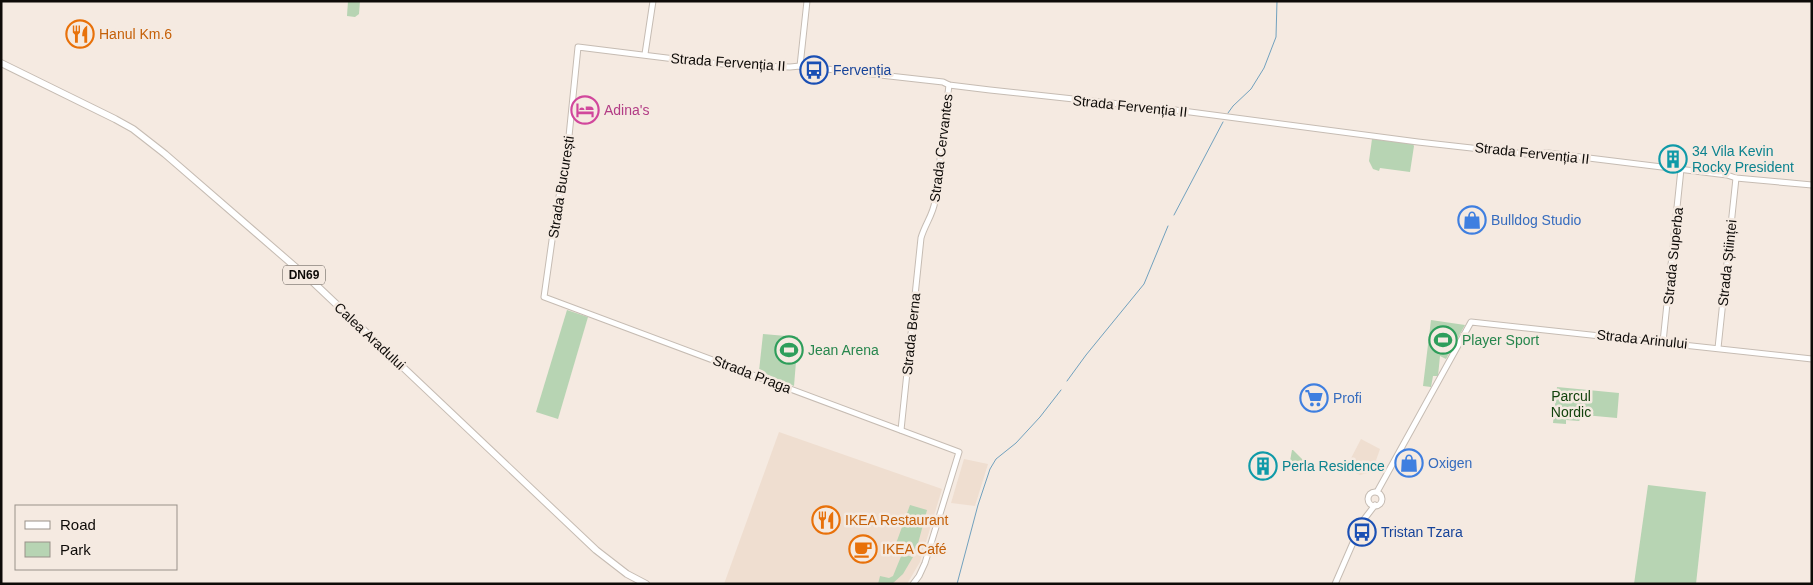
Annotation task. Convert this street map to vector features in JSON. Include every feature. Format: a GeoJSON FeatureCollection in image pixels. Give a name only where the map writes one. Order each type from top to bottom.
{"type":"FeatureCollection","features":[{"type":"Feature","properties":{"kind":"main road","name":"Calea Aradului"},"geometry":{"type":"LineString","coordinates":[[1,63],[115,119],[165,154],[315,284],[596,550],[619,568],[646,584]]}},
{"type":"Feature","properties":{"kind":"street"},"geometry":{"type":"LineString","coordinates":[[645,54],[653,1]]}},
{"type":"Feature","properties":{"kind":"street"},"geometry":{"type":"LineString","coordinates":[[800,66],[807,1]]}},
{"type":"Feature","properties":{"kind":"street","name":"Strada Fervenția II"},"geometry":{"type":"LineString","coordinates":[[578,47],[699,62],[747,66],[800,66],[943,82],[949,85],[1175,110],[1418,142],[1526,154],[1548,153],[1726,174],[1736,178],[1811,185]]}},
{"type":"Feature","properties":{"kind":"street","name":"Strada București"},"geometry":{"type":"LineString","coordinates":[[544,297],[568,146],[578,47]]}},
{"type":"Feature","properties":{"kind":"street","name":"Strada Cervantes"},"geometry":{"type":"LineString","coordinates":[[921,238],[924,226],[932,216],[936,201],[949,85]]}},
{"type":"Feature","properties":{"kind":"street","name":"Strada Superba"},"geometry":{"type":"LineString","coordinates":[[1663,342],[1682,169]]}},
{"type":"Feature","properties":{"kind":"street"},"geometry":{"type":"LineString","coordinates":[[1811,185],[1812,177]]}},
{"type":"Feature","properties":{"kind":"street","name":"Strada Științei"},"geometry":{"type":"LineString","coordinates":[[1718,348],[1736,178]]}},
{"type":"Feature","properties":{"kind":"street","name":"Strada Berna"},"geometry":{"type":"LineString","coordinates":[[901,430],[921,238]]}},
{"type":"Feature","properties":{"kind":"street","name":"Strada Praga"},"geometry":{"type":"LineString","coordinates":[[544,297],[959,452],[925,563],[913,584]]}},
{"type":"Feature","properties":{"kind":"street","name":"Strada Arinului"},"geometry":{"type":"LineString","coordinates":[[1379,494],[1381,486],[1471,322],[1812,359]]}},
{"type":"Feature","properties":{"kind":"street"},"geometry":{"type":"LineString","coordinates":[[1335,584],[1365,517],[1373,504],[1382,501],[1379,494],[1370,495],[1373,504]]}},
{"type":"Feature","properties":{"kind":"shaded area"},"geometry":{"type":"Polygon","coordinates":[[[779,432],[942,489],[920,562],[907,584],[724,584],[779,432]]]}},
{"type":"Feature","properties":{"kind":"shaded area"},"geometry":{"type":"Polygon","coordinates":[[[1361,439],[1380,449],[1372,472],[1360,475],[1346,468],[1361,439]]]}},
{"type":"Feature","properties":{"kind":"shaded area"},"geometry":{"type":"Polygon","coordinates":[[[964,459],[988,464],[975,506],[951,503],[964,459]]]}},
{"type":"Feature","properties":{"kind":"green space"},"geometry":{"type":"Polygon","coordinates":[[[348,1],[360,1],[359,14],[355,17],[347,16],[348,1]]]}},
{"type":"Feature","properties":{"kind":"green space"},"geometry":{"type":"Polygon","coordinates":[[[1372,139],[1413,144],[1410,172],[1380,168],[1379,171],[1373,169],[1369,161],[1372,139]]]}},
{"type":"Feature","properties":{"kind":"green space"},"geometry":{"type":"Polygon","coordinates":[[[567,310],[588,317],[558,419],[536,412],[567,310]]]}},
{"type":"Feature","properties":{"kind":"green space","name":"Player Sport"},"geometry":{"type":"Polygon","coordinates":[[[1431,320],[1465,325],[1446,359],[1440,356],[1438,376],[1433,376],[1431,387],[1423,386],[1431,320]]]}},
{"type":"Feature","properties":{"kind":"green space"},"geometry":{"type":"Polygon","coordinates":[[[763,334],[798,337],[794,386],[759,371],[763,334]]]}},
{"type":"Feature","properties":{"kind":"green space","name":"Parcul Nordic"},"geometry":{"type":"Polygon","coordinates":[[[1557,387],[1619,393],[1617,418],[1584,415],[1579,421],[1566,420],[1566,424],[1553,423],[1557,387]]]}},
{"type":"Feature","properties":{"kind":"green space"},"geometry":{"type":"Polygon","coordinates":[[[1293,450],[1309,466],[1290,461],[1293,450]]]}},
{"type":"Feature","properties":{"kind":"green space"},"geometry":{"type":"Polygon","coordinates":[[[1648,485],[1706,492],[1696,584],[1634,584],[1648,485]]]}},
{"type":"Feature","properties":{"kind":"green space"},"geometry":{"type":"Polygon","coordinates":[[[910,505],[927,510],[916,551],[911,552],[899,548],[897,550],[894,549],[910,505]]]}},
{"type":"Feature","properties":{"kind":"green space"},"geometry":{"type":"Polygon","coordinates":[[[902,554],[913,557],[903,574],[892,584],[878,584],[880,576],[889,578],[893,576],[902,554]]]}},
{"type":"Feature","properties":{"kind":"waterway"},"geometry":{"type":"LineString","coordinates":[[1228,113],[1251,89],[1264,68],[1276,37],[1277,1]]}},
{"type":"Feature","properties":{"kind":"waterway"},"geometry":{"type":"LineString","coordinates":[[1174,215],[1223,122]]}},
{"type":"Feature","properties":{"kind":"waterway"},"geometry":{"type":"LineString","coordinates":[[1067,381],[1144,284],[1168,226]]}},
{"type":"Feature","properties":{"kind":"waterway"},"geometry":{"type":"LineString","coordinates":[[957,584],[978,505],[990,469],[996,459],[1016,443],[1040,417],[1061,390]]}},
{"type":"Feature","properties":{"kind":"place","name":"Hanul Km.6"},"geometry":{"type":"Point","coordinates":[80,34]}},
{"type":"Feature","properties":{"kind":"place","name":"Fervenția"},"geometry":{"type":"Point","coordinates":[814,70]}},
{"type":"Feature","properties":{"kind":"place","name":"Adina's"},"geometry":{"type":"Point","coordinates":[585,110]}},
{"type":"Feature","properties":{"kind":"place","name":"34 Vila Kevin Rocky President"},"geometry":{"type":"Point","coordinates":[1673,159]}},
{"type":"Feature","properties":{"kind":"place","name":"Bulldog Studio"},"geometry":{"type":"Point","coordinates":[1472,220]}},
{"type":"Feature","properties":{"kind":"place","name":"Player Sport"},"geometry":{"type":"Point","coordinates":[1443,340]}},
{"type":"Feature","properties":{"kind":"place","name":"Jean Arena"},"geometry":{"type":"Point","coordinates":[789,350]}},
{"type":"Feature","properties":{"kind":"place","name":"Profi"},"geometry":{"type":"Point","coordinates":[1314,398]}},
{"type":"Feature","properties":{"kind":"place","name":"Oxigen"},"geometry":{"type":"Point","coordinates":[1409,463]}},
{"type":"Feature","properties":{"kind":"place","name":"Perla Residence"},"geometry":{"type":"Point","coordinates":[1263,466]}},
{"type":"Feature","properties":{"kind":"place","name":"IKEA Restaurant"},"geometry":{"type":"Point","coordinates":[826,520]}},
{"type":"Feature","properties":{"kind":"place","name":"Tristan Tzara"},"geometry":{"type":"Point","coordinates":[1362,532]}},
{"type":"Feature","properties":{"kind":"place","name":"IKEA Café"},"geometry":{"type":"Point","coordinates":[863,549]}}]}
